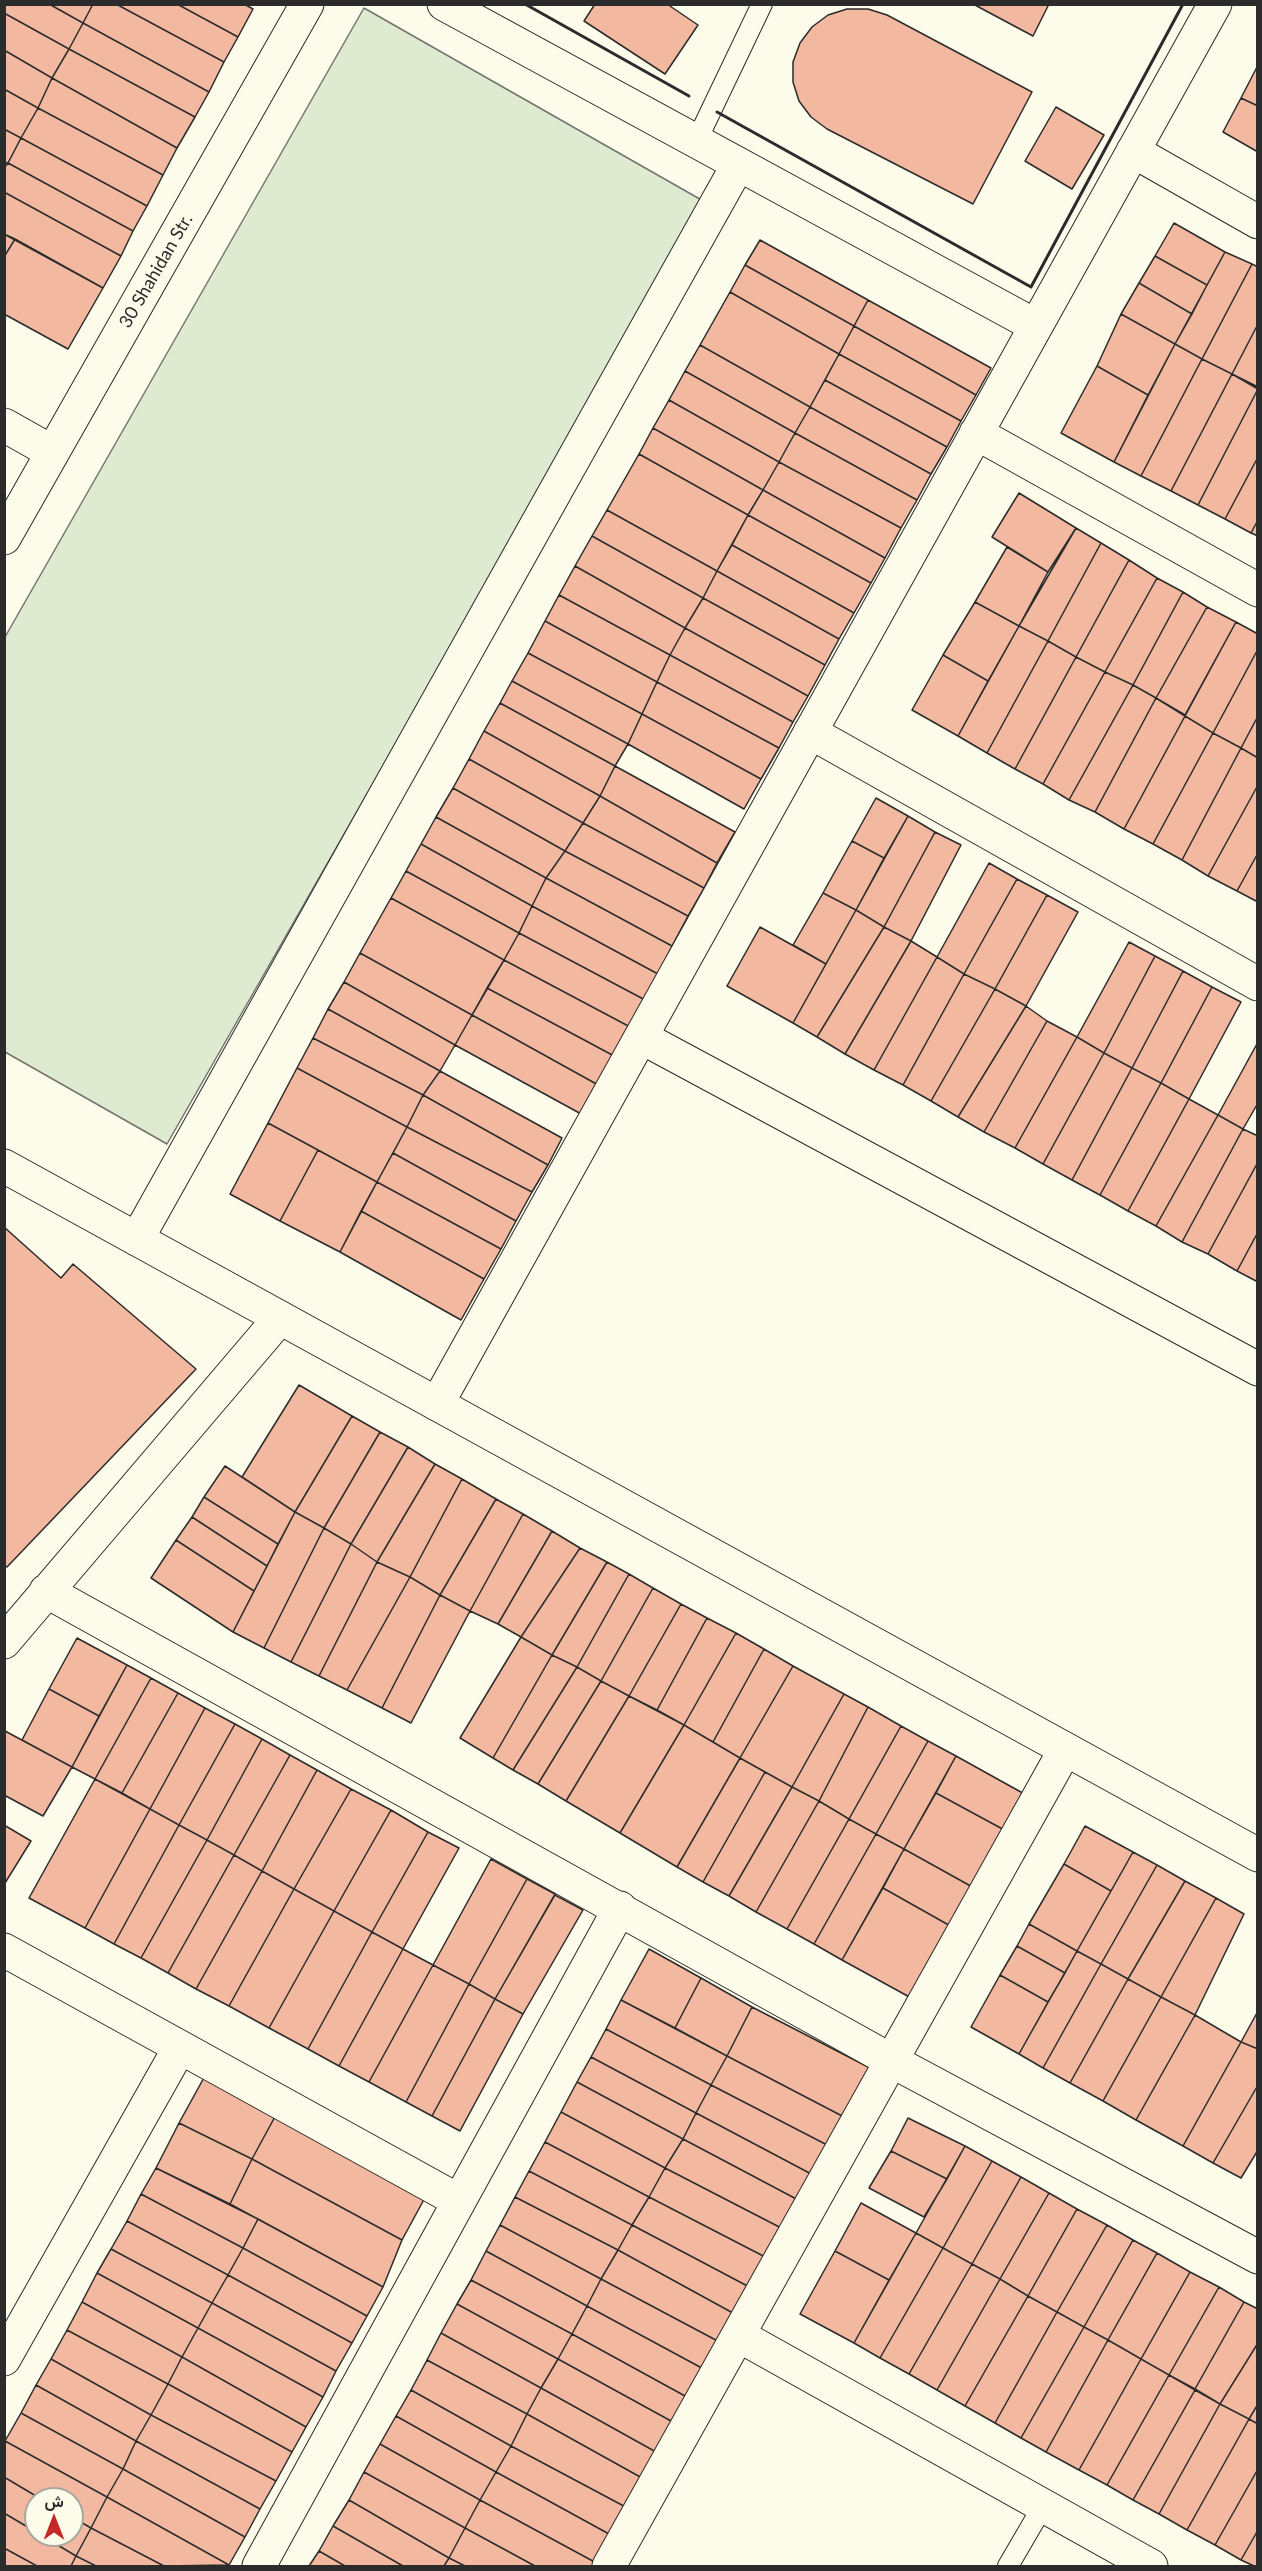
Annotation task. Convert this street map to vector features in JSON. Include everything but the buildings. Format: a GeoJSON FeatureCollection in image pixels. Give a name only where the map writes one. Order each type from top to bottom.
{"type":"FeatureCollection","features":[{"type":"Feature","properties":{"kind":"street","name":"30 Shahidan Str."},"geometry":{"type":"LineString","coordinates":[[4,538],[307,4]]}},
{"type":"Feature","properties":{"kind":"street"},"geometry":{"type":"LineString","coordinates":[[444,4],[1036,326]]}},
{"type":"Feature","properties":{"kind":"street"},"geometry":{"type":"LineString","coordinates":[[437,1404],[1215,4]]}},
{"type":"Feature","properties":{"kind":"street"},"geometry":{"type":"LineString","coordinates":[[1133,152],[1257,222]]}},
{"type":"Feature","properties":{"kind":"street"},"geometry":{"type":"LineString","coordinates":[[137,1239],[738,165]]}},
{"type":"Feature","properties":{"kind":"street"},"geometry":{"type":"LineString","coordinates":[[4,426],[52,452]]}},
{"type":"Feature","properties":{"kind":"street"},"geometry":{"type":"LineString","coordinates":[[976,433],[1257,590]]}},
{"type":"Feature","properties":{"kind":"street"},"geometry":{"type":"LineString","coordinates":[[810,732],[1257,984]]}},
{"type":"Feature","properties":{"kind":"street"},"geometry":{"type":"LineString","coordinates":[[641,1037],[1257,1369]]}},
{"type":"Feature","properties":{"kind":"street"},"geometry":{"type":"LineString","coordinates":[[4,1166],[1065,1750],[1255,1848]]}},
{"type":"Feature","properties":{"kind":"street"},"geometry":{"type":"LineString","coordinates":[[4,1642],[280,1318]]}},
{"type":"Feature","properties":{"kind":"street"},"geometry":{"type":"LineString","coordinates":[[46,1591],[892,2061],[1257,2258]]}},
{"type":"Feature","properties":{"kind":"street"},"geometry":{"type":"LineString","coordinates":[[609,2566],[1065,1750]]}},
{"type":"Feature","properties":{"kind":"street"},"geometry":{"type":"LineString","coordinates":[[259,2566],[620,1908]]}},
{"type":"Feature","properties":{"kind":"street"},"geometry":{"type":"LineString","coordinates":[[4,1950],[459,2201]]}},
{"type":"Feature","properties":{"kind":"street"},"geometry":{"type":"LineString","coordinates":[[4,2360],[180,2047]]}},
{"type":"Feature","properties":{"kind":"street"},"geometry":{"type":"LineString","coordinates":[[738,2335],[1151,2566]]}},
{"type":"Feature","properties":{"kind":"lane"},"geometry":{"type":"LineString","coordinates":[[696,142],[762,4]]}},
{"type":"Feature","properties":{"kind":"lane"},"geometry":{"type":"LineString","coordinates":[[1008,2566],[1042,2506]]}},
{"type":"Feature","properties":{"kind":"green space"},"geometry":{"type":"Polygon","coordinates":[[[364,8],[705,202],[167,1144],[5,1052],[5,637],[364,8]]]}},
{"type":"Feature","properties":{"kind":"wall"},"geometry":{"type":"LineString","coordinates":[[525,4],[689,96]]}},
{"type":"Feature","properties":{"kind":"wall"},"geometry":{"type":"LineString","coordinates":[[717,112],[1031,287],[1183,4]]}}]}
